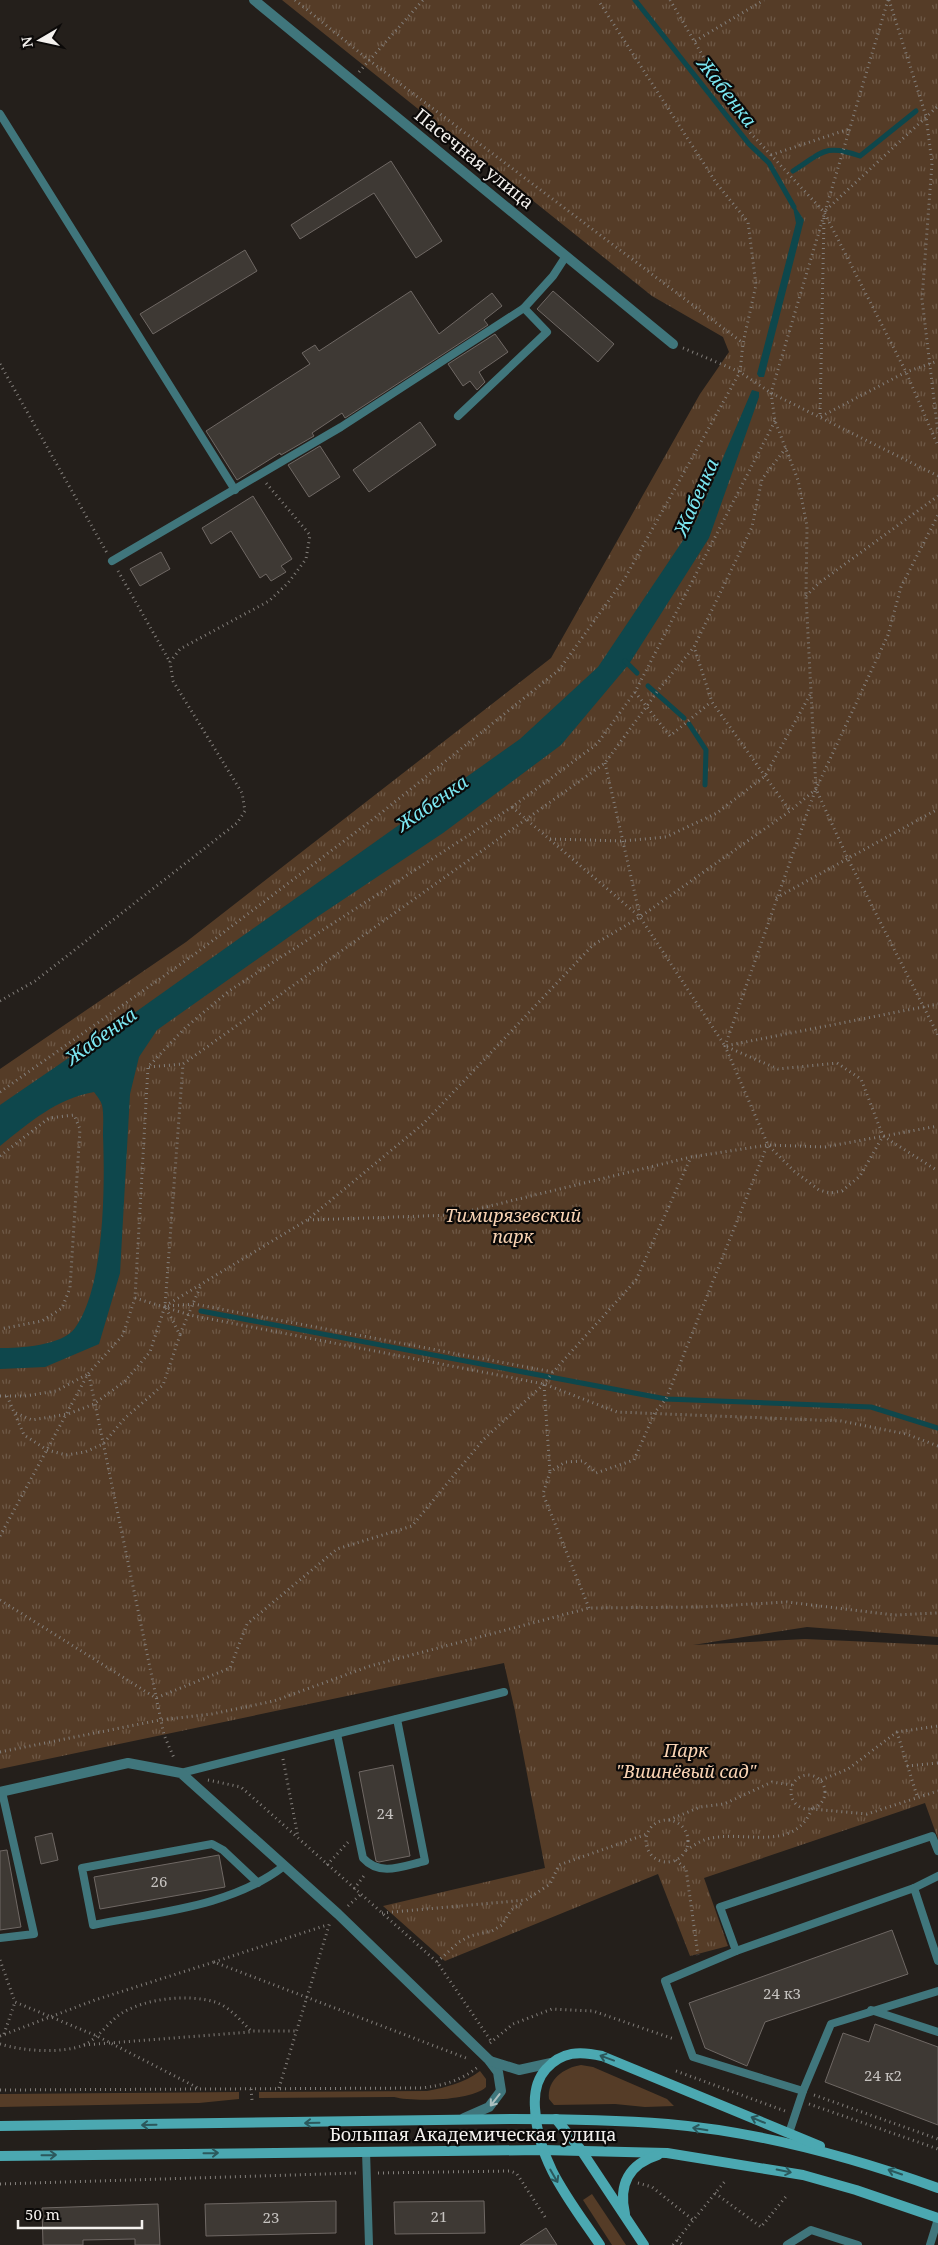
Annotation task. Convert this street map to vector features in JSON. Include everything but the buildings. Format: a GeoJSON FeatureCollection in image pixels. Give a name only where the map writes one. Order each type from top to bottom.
{"type":"FeatureCollection","features":[{"type":"Feature","properties":{"kind":"main road"},"geometry":{"type":"LineString","coordinates":[[600,2245],[552,2174],[542,2150],[535,2119],[534,2096],[537,2083],[550,2063],[558,2058],[577,2052],[602,2056],[851,2159]]}},
{"type":"Feature","properties":{"kind":"main road","name":"Большая Академическая улица"},"geometry":{"type":"LineString","coordinates":[[0,2126],[535,2119],[670,2124],[794,2145],[851,2159],[938,2188]]}},
{"type":"Feature","properties":{"kind":"main road"},"geometry":{"type":"LineString","coordinates":[[556,2119],[581,2150],[644,2245]]}},
{"type":"Feature","properties":{"kind":"main road","name":"Большая Академическая улица"},"geometry":{"type":"LineString","coordinates":[[0,2156],[542,2150],[667,2153],[803,2175],[856,2190],[938,2219]]}},
{"type":"Feature","properties":{"kind":"main road"},"geometry":{"type":"LineString","coordinates":[[626,2218],[623,2191],[633,2167],[646,2159],[667,2153]]}},
{"type":"Feature","properties":{"kind":"street","name":"Пасечная улица"},"geometry":{"type":"LineString","coordinates":[[254,0],[673,344]]}},
{"type":"Feature","properties":{"kind":"street"},"geometry":{"type":"LineString","coordinates":[[1,1792],[128,1763],[181,1773],[338,1914],[498,2072],[502,2091],[498,2098],[490,2107],[456,2121]]}},
{"type":"Feature","properties":{"kind":"street"},"geometry":{"type":"LineString","coordinates":[[486,2060],[519,2070],[550,2063]]}},
{"type":"Feature","properties":{"kind":"lane"},"geometry":{"type":"LineString","coordinates":[[0,114],[235,490]]}},
{"type":"Feature","properties":{"kind":"lane"},"geometry":{"type":"LineString","coordinates":[[112,561],[341,427],[524,308],[553,276],[566,256]]}},
{"type":"Feature","properties":{"kind":"lane"},"geometry":{"type":"LineString","coordinates":[[458,416],[547,332],[524,308]]}},
{"type":"Feature","properties":{"kind":"lane"},"geometry":{"type":"LineString","coordinates":[[181,1773],[504,1692]]}},
{"type":"Feature","properties":{"kind":"lane"},"geometry":{"type":"LineString","coordinates":[[337,1734],[363,1858],[371,1867],[384,1870],[425,1861],[397,1719]]}},
{"type":"Feature","properties":{"kind":"lane"},"geometry":{"type":"LineString","coordinates":[[0,1938],[34,1934],[1,1792]]}},
{"type":"Feature","properties":{"kind":"lane"},"geometry":{"type":"LineString","coordinates":[[0,1823],[9,1821]]}},
{"type":"Feature","properties":{"kind":"lane"},"geometry":{"type":"LineString","coordinates":[[736,1951],[720,1907],[932,1836],[938,1851]]}},
{"type":"Feature","properties":{"kind":"lane"},"geometry":{"type":"LineString","coordinates":[[258,1883],[223,1850],[212,1844],[82,1868],[93,1925],[227,1898],[266,1880],[284,1866]]}},
{"type":"Feature","properties":{"kind":"lane"},"geometry":{"type":"LineString","coordinates":[[803,2091],[692,2057],[664,1980],[736,1951],[914,1888],[938,1876]]}},
{"type":"Feature","properties":{"kind":"lane"},"geometry":{"type":"LineString","coordinates":[[914,1888],[938,1961]]}},
{"type":"Feature","properties":{"kind":"lane"},"geometry":{"type":"LineString","coordinates":[[789,2134],[803,2091],[831,2024],[871,2010],[938,1991]]}},
{"type":"Feature","properties":{"kind":"lane"},"geometry":{"type":"LineString","coordinates":[[871,2010],[938,2032]]}},
{"type":"Feature","properties":{"kind":"lane"},"geometry":{"type":"LineString","coordinates":[[366,2151],[369,2245]]}},
{"type":"Feature","properties":{"kind":"lane"},"geometry":{"type":"LineString","coordinates":[[930,2245],[938,2219]]}},
{"type":"Feature","properties":{"kind":"lane"},"geometry":{"type":"LineString","coordinates":[[787,2245],[811,2230],[858,2245]]}},
{"type":"Feature","properties":{"kind":"path"},"geometry":{"type":"LineString","coordinates":[[296,0],[370,60],[744,343]]}},
{"type":"Feature","properties":{"kind":"path"},"geometry":{"type":"LineString","coordinates":[[370,60],[423,0]]}},
{"type":"Feature","properties":{"kind":"path"},"geometry":{"type":"LineString","coordinates":[[0,1092],[203,948],[381,813],[559,670],[625,578],[740,372],[756,285],[748,222],[717,184],[598,0]]}},
{"type":"Feature","properties":{"kind":"path"},"geometry":{"type":"LineString","coordinates":[[670,0],[744,126],[824,212],[906,372],[938,446]]}},
{"type":"Feature","properties":{"kind":"path"},"geometry":{"type":"LineString","coordinates":[[695,41],[764,0]]}},
{"type":"Feature","properties":{"kind":"path"},"geometry":{"type":"LineString","coordinates":[[889,0],[926,116],[932,163],[922,299],[928,365],[938,433]]}},
{"type":"Feature","properties":{"kind":"path"},"geometry":{"type":"LineString","coordinates":[[889,0],[849,128],[771,393],[776,421],[798,480],[806,526],[806,596],[816,789],[848,859],[938,1035]]}},
{"type":"Feature","properties":{"kind":"path"},"geometry":{"type":"LineString","coordinates":[[820,417],[824,212],[938,106]]}},
{"type":"Feature","properties":{"kind":"path"},"geometry":{"type":"LineString","coordinates":[[771,154],[849,128]]}},
{"type":"Feature","properties":{"kind":"path"},"geometry":{"type":"LineString","coordinates":[[673,344],[740,372],[771,393],[938,476]]}},
{"type":"Feature","properties":{"kind":"path"},"geometry":{"type":"LineString","coordinates":[[820,417],[906,372],[938,361]]}},
{"type":"Feature","properties":{"kind":"path"},"geometry":{"type":"LineString","coordinates":[[0,364],[170,662],[173,681],[242,793],[245,811],[237,823],[59,963],[35,981],[0,1002]]}},
{"type":"Feature","properties":{"kind":"path"},"geometry":{"type":"LineString","coordinates":[[0,1536],[68,1414],[88,1374],[123,1335],[135,1298],[148,1067],[185,1028],[229,991],[512,807],[597,744],[635,692],[776,421]]}},
{"type":"Feature","properties":{"kind":"path"},"geometry":{"type":"LineString","coordinates":[[148,1067],[183,1064],[605,763],[694,646],[752,527],[762,479],[786,447]]}},
{"type":"Feature","properties":{"kind":"path"},"geometry":{"type":"LineString","coordinates":[[170,662],[180,649],[269,601],[288,582],[306,559],[310,535],[259,475]]}},
{"type":"Feature","properties":{"kind":"path"},"geometry":{"type":"LineString","coordinates":[[806,596],[819,583],[938,496]]}},
{"type":"Feature","properties":{"kind":"path"},"geometry":{"type":"LineString","coordinates":[[725,1046],[816,789],[888,635],[901,587],[938,515]]}},
{"type":"Feature","properties":{"kind":"path"},"geometry":{"type":"LineString","coordinates":[[694,646],[712,702],[790,810]]}},
{"type":"Feature","properties":{"kind":"path"},"geometry":{"type":"LineString","coordinates":[[635,692],[670,736],[712,702]]}},
{"type":"Feature","properties":{"kind":"path"},"geometry":{"type":"LineString","coordinates":[[548,839],[623,841],[666,837],[718,813],[765,776],[811,692]]}},
{"type":"Feature","properties":{"kind":"path"},"geometry":{"type":"LineString","coordinates":[[605,763],[640,917]]}},
{"type":"Feature","properties":{"kind":"path"},"geometry":{"type":"LineString","coordinates":[[165,1306],[307,1220],[423,1124],[593,945],[640,917],[790,810],[816,789]]}},
{"type":"Feature","properties":{"kind":"path"},"geometry":{"type":"LineString","coordinates":[[512,807],[640,917],[725,1046],[768,1145],[794,1171],[819,1190],[830,1194],[842,1191],[860,1176],[883,1136]]}},
{"type":"Feature","properties":{"kind":"path"},"geometry":{"type":"LineString","coordinates":[[776,898],[938,810]]}},
{"type":"Feature","properties":{"kind":"path"},"geometry":{"type":"LineString","coordinates":[[725,1046],[938,1004]]}},
{"type":"Feature","properties":{"kind":"path"},"geometry":{"type":"LineString","coordinates":[[725,1046],[778,1069],[838,1063],[861,1079],[883,1136],[938,1171]]}},
{"type":"Feature","properties":{"kind":"path"},"geometry":{"type":"LineString","coordinates":[[16,1413],[32,1420],[68,1414],[94,1404],[125,1381],[150,1352],[165,1306],[183,1064]]}},
{"type":"Feature","properties":{"kind":"path"},"geometry":{"type":"LineString","coordinates":[[0,1156],[49,1118],[74,1115],[80,1129],[70,1288],[62,1308],[42,1321],[0,1329]]}},
{"type":"Feature","properties":{"kind":"path"},"geometry":{"type":"LineString","coordinates":[[307,1220],[453,1215],[691,1157],[768,1145],[825,1147],[938,1126]]}},
{"type":"Feature","properties":{"kind":"path"},"geometry":{"type":"LineString","coordinates":[[550,1472],[565,1462],[583,1461],[596,1473],[634,1460],[654,1412],[666,1399],[768,1145]]}},
{"type":"Feature","properties":{"kind":"path"},"geometry":{"type":"LineString","coordinates":[[156,1698],[230,1668],[246,1624],[337,1549],[412,1526],[484,1440],[544,1384],[636,1280],[691,1157]]}},
{"type":"Feature","properties":{"kind":"path"},"geometry":{"type":"LineString","coordinates":[[7,1396],[24,1435],[47,1450],[66,1455],[85,1452],[104,1444],[125,1418],[163,1385],[180,1335],[202,1284]]}},
{"type":"Feature","properties":{"kind":"path"},"geometry":{"type":"LineString","coordinates":[[135,1298],[190,1315],[544,1384],[617,1412],[841,1421],[906,1434],[938,1446]]}},
{"type":"Feature","properties":{"kind":"path"},"geometry":{"type":"LineString","coordinates":[[165,1306],[194,1304],[553,1372]]}},
{"type":"Feature","properties":{"kind":"path"},"geometry":{"type":"LineString","coordinates":[[165,1306],[180,1335]]}},
{"type":"Feature","properties":{"kind":"path"},"geometry":{"type":"LineString","coordinates":[[0,1396],[25,1396],[56,1392],[88,1374]]}},
{"type":"Feature","properties":{"kind":"path"},"geometry":{"type":"LineString","coordinates":[[88,1374],[160,1720],[164,1735],[181,1773]]}},
{"type":"Feature","properties":{"kind":"path"},"geometry":{"type":"LineString","coordinates":[[544,1384],[550,1472],[543,1494],[589,1608]]}},
{"type":"Feature","properties":{"kind":"path"},"geometry":{"type":"LineString","coordinates":[[0,1600],[156,1698]]}},
{"type":"Feature","properties":{"kind":"path"},"geometry":{"type":"LineString","coordinates":[[0,1752],[160,1720],[212,1714],[274,1701],[370,1666],[589,1608],[700,1607],[787,1602],[894,1615],[938,1612]]}},
{"type":"Feature","properties":{"kind":"path"},"geometry":{"type":"LineString","coordinates":[[820,1780],[848,1769],[897,1732],[938,1726]]}},
{"type":"Feature","properties":{"kind":"path"},"geometry":{"type":"LineString","coordinates":[[897,1732],[917,1796]]}},
{"type":"Feature","properties":{"kind":"path"},"geometry":{"type":"LineString","coordinates":[[281,1749],[298,1838]]}},
{"type":"Feature","properties":{"kind":"path"},"geometry":{"type":"LineString","coordinates":[[907,1766],[938,1762]]}},
{"type":"Feature","properties":{"kind":"path"},"geometry":{"type":"LineString","coordinates":[[647,1834],[647,1848],[650,1855],[662,1862],[676,1860],[686,1850],[706,1839],[731,1836],[771,1838],[794,1832],[806,1823],[812,1809],[818,1806],[825,1797],[824,1785],[820,1780],[816,1776],[804,1775],[799,1777],[792,1785],[790,1796],[796,1805],[806,1810],[812,1809],[867,1814],[917,1796],[938,1791]]}},
{"type":"Feature","properties":{"kind":"path"},"geometry":{"type":"LineString","coordinates":[[207,1779],[241,1787],[437,1962],[491,2042]]}},
{"type":"Feature","properties":{"kind":"path"},"geometry":{"type":"LineString","coordinates":[[437,1962],[458,1942],[470,1936],[492,1931],[502,1925],[511,1910],[550,1884],[559,1865],[647,1834],[655,1824],[700,1807],[724,1804],[772,1782],[792,1785]]}},
{"type":"Feature","properties":{"kind":"path"},"geometry":{"type":"LineString","coordinates":[[668,1820],[680,1825],[685,1830],[688,1843],[686,1850]]}},
{"type":"Feature","properties":{"kind":"path"},"geometry":{"type":"LineString","coordinates":[[327,1865],[358,1830]]}},
{"type":"Feature","properties":{"kind":"path"},"geometry":{"type":"LineString","coordinates":[[676,1860],[686,1869],[700,1965]]}},
{"type":"Feature","properties":{"kind":"path"},"geometry":{"type":"LineString","coordinates":[[354,1889],[371,1867]]}},
{"type":"Feature","properties":{"kind":"path"},"geometry":{"type":"LineString","coordinates":[[278,2088],[308,1999],[328,1925],[361,1894]]}},
{"type":"Feature","properties":{"kind":"path"},"geometry":{"type":"LineString","coordinates":[[381,1913],[526,1900]]}},
{"type":"Feature","properties":{"kind":"path"},"geometry":{"type":"LineString","coordinates":[[2,2035],[49,2016],[328,1925]]}},
{"type":"Feature","properties":{"kind":"path"},"geometry":{"type":"LineString","coordinates":[[0,1960],[15,2002],[2,2035]]}},
{"type":"Feature","properties":{"kind":"path"},"geometry":{"type":"LineString","coordinates":[[214,1962],[308,1999],[486,2060]]}},
{"type":"Feature","properties":{"kind":"path"},"geometry":{"type":"LineString","coordinates":[[84,2045],[122,2013],[152,2001],[188,1999],[216,2002],[238,2016],[250,2032]]}},
{"type":"Feature","properties":{"kind":"path"},"geometry":{"type":"LineString","coordinates":[[15,2002],[97,2036],[201,2090]]}},
{"type":"Feature","properties":{"kind":"path"},"geometry":{"type":"LineString","coordinates":[[0,2090],[422,2088],[454,2082],[468,2074],[486,2060],[491,2042],[514,2024],[552,2009],[593,2011],[688,2044]]}},
{"type":"Feature","properties":{"kind":"path"},"geometry":{"type":"LineString","coordinates":[[0,2044],[41,2049],[64,2049],[84,2045],[250,2032],[297,2032]]}},
{"type":"Feature","properties":{"kind":"path"},"geometry":{"type":"LineString","coordinates":[[252,2088],[252,2100]]}},
{"type":"Feature","properties":{"kind":"path"},"geometry":{"type":"LineString","coordinates":[[803,2091],[938,2139]]}},
{"type":"Feature","properties":{"kind":"path"},"geometry":{"type":"LineString","coordinates":[[800,2101],[938,2149]]}},
{"type":"Feature","properties":{"kind":"path"},"geometry":{"type":"LineString","coordinates":[[0,2184],[367,2173],[511,2171],[516,2174],[545,2217]]}},
{"type":"Feature","properties":{"kind":"path"},"geometry":{"type":"LineString","coordinates":[[673,2245],[726,2180]]}},
{"type":"Feature","properties":{"kind":"path"},"geometry":{"type":"LineString","coordinates":[[634,2182],[652,2187],[693,2220]]}},
{"type":"Feature","properties":{"kind":"path"},"geometry":{"type":"LineString","coordinates":[[715,2193],[761,2227],[788,2194]]}},
{"type":"Feature","properties":{"kind":"path"},"geometry":{"type":"LineString","coordinates":[[677,2240],[683,2245]]}},
{"type":"Feature","properties":{"kind":"green space","name":"Тимирязевский парк"},"geometry":{"type":"Polygon","coordinates":[[[282,0],[938,0],[938,1637],[807,1627],[693,1645],[805,1639],[938,1645],[938,1839],[925,1803],[704,1878],[728,1946],[690,1956],[658,1874],[445,1961],[383,1906],[545,1868],[504,1663],[0,1769],[0,1069],[186,942],[551,658],[700,394],[729,352],[723,337],[652,296],[282,0]]]}},
{"type":"Feature","properties":{"kind":"green space"},"geometry":{"type":"Polygon","coordinates":[[[581,2065],[593,2067],[667,2099],[674,2106],[645,2107],[615,2104],[554,2105],[549,2099],[549,2092],[554,2081],[562,2072],[581,2065]]]}},
{"type":"Feature","properties":{"kind":"green space"},"geometry":{"type":"Polygon","coordinates":[[[480,2071],[486,2079],[486,2087],[479,2092],[456,2098],[414,2100],[394,2097],[259,2098],[259,2092],[427,2091],[455,2084],[468,2079],[480,2071]]]}},
{"type":"Feature","properties":{"kind":"green space"},"geometry":{"type":"Polygon","coordinates":[[[239,2092],[239,2099],[199,2103],[0,2107],[0,2094],[239,2092]]]}},
{"type":"Feature","properties":{"kind":"green space"},"geometry":{"type":"Polygon","coordinates":[[[592,2194],[626,2245],[612,2245],[583,2200],[592,2194]]]}},
{"type":"Feature","properties":{"kind":"water"},"geometry":{"type":"Polygon","coordinates":[[[792,202],[804,220],[764,377],[759,377],[757,374],[796,223],[792,202]]]}},
{"type":"Feature","properties":{"kind":"water"},"geometry":{"type":"Polygon","coordinates":[[[752,390],[759,392],[759,397],[709,538],[629,664],[561,745],[443,833],[317,917],[157,1030],[139,1057],[130,1094],[120,1273],[99,1344],[45,1367],[0,1369],[0,1348],[40,1345],[61,1339],[75,1328],[85,1310],[98,1262],[104,1180],[103,1109],[101,1102],[94,1092],[80,1095],[55,1106],[33,1120],[0,1146],[0,1105],[130,1016],[520,739],[598,667],[696,521],[752,390]]]}},
{"type":"Feature","properties":{"kind":"waterway","name":"Жабенка"},"geometry":{"type":"LineString","coordinates":[[635,0],[749,144],[769,163],[794,207]]}},
{"type":"Feature","properties":{"kind":"waterway"},"geometry":{"type":"LineString","coordinates":[[793,171],[817,155],[831,150],[860,156],[916,111]]}},
{"type":"Feature","properties":{"kind":"waterway"},"geometry":{"type":"LineString","coordinates":[[625,661],[637,673]]}},
{"type":"Feature","properties":{"kind":"waterway"},"geometry":{"type":"LineString","coordinates":[[648,686],[684,718]]}},
{"type":"Feature","properties":{"kind":"waterway"},"geometry":{"type":"LineString","coordinates":[[689,724],[706,750],[705,785]]}},
{"type":"Feature","properties":{"kind":"waterway"},"geometry":{"type":"LineString","coordinates":[[201,1311],[666,1399],[871,1407],[938,1428]]}},
{"type":"Feature","properties":{"kind":"park label","name":"Парк \"Вишнёвый сад\""},"geometry":{"type":"Point","coordinates":[686,1761]}}]}
